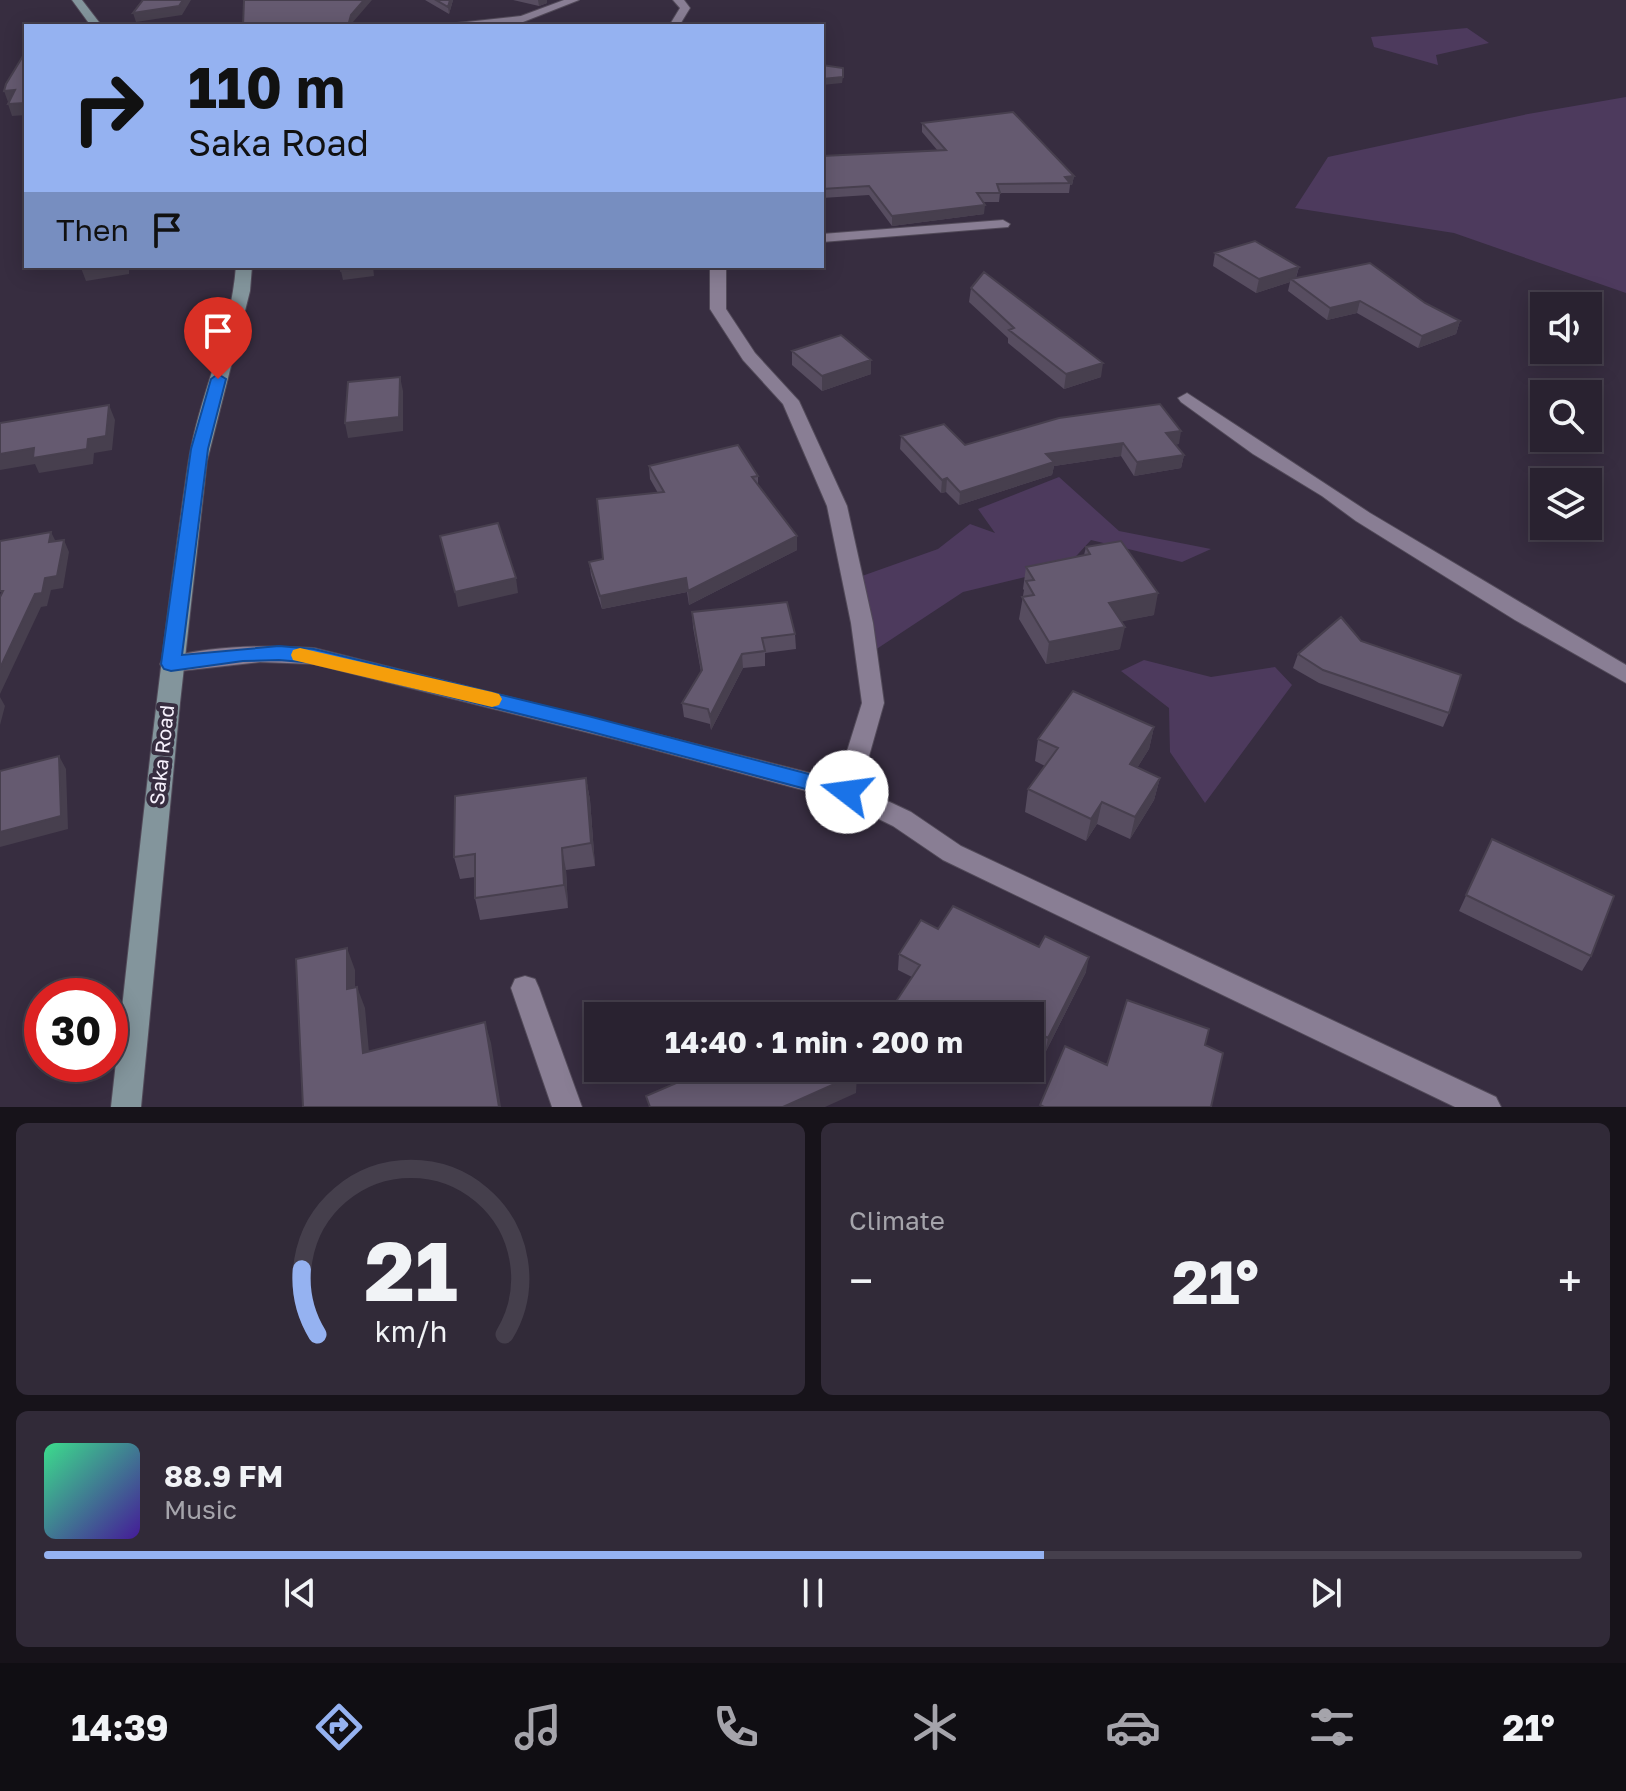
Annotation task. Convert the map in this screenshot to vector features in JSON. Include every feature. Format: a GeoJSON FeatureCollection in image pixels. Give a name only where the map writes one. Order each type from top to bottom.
{"type":"FeatureCollection","features":[{"type":"Feature","properties":{"kind":"main road"},"geometry":{"type":"LineString","coordinates":[[77,0],[95,24]]}},
{"type":"Feature","properties":{"kind":"main road","name":"Saka Road"},"geometry":{"type":"LineString","coordinates":[[126,1107],[171,664],[200,449],[244,283],[244,268]]}},
{"type":"Feature","properties":{"kind":"street"},"geometry":{"type":"LineString","coordinates":[[476,24],[523,19],[574,0]]}},
{"type":"Feature","properties":{"kind":"street"},"geometry":{"type":"LineString","coordinates":[[675,24],[685,8],[678,0]]}},
{"type":"Feature","properties":{"kind":"street"},"geometry":{"type":"LineString","coordinates":[[824,238],[1003,224]]}},
{"type":"Feature","properties":{"kind":"street"},"geometry":{"type":"LineString","coordinates":[[718,268],[718,309],[749,356],[790,401],[837,506],[862,623],[873,703],[847,792]]}},
{"type":"Feature","properties":{"kind":"street"},"geometry":{"type":"LineString","coordinates":[[1187,398],[1259,450],[1329,492],[1363,517],[1626,675]]}},
{"type":"Feature","properties":{"kind":"street"},"geometry":{"type":"LineString","coordinates":[[171,664],[243,654],[314,656],[603,727],[847,792],[902,819],[952,853],[1486,1107]]}},
{"type":"Feature","properties":{"kind":"street"},"geometry":{"type":"LineString","coordinates":[[525,988],[567,1107]]}},
{"type":"Feature","properties":{"kind":"shaded area"},"geometry":{"type":"Polygon","coordinates":[[[1467,28],[1489,43],[1436,55],[1438,65],[1374,47],[1371,37],[1467,28]]]}},
{"type":"Feature","properties":{"kind":"shaded area"},"geometry":{"type":"Polygon","coordinates":[[[1626,97],[1626,293],[1454,233],[1295,208],[1328,157],[1528,114],[1626,97]]]}},
{"type":"Feature","properties":{"kind":"shaded area"},"geometry":{"type":"Polygon","coordinates":[[[1059,477],[1119,531],[1211,549],[1182,562],[1091,540],[1066,567],[963,592],[872,652],[862,576],[938,549],[970,524],[995,533],[978,509],[1059,477]]]}},
{"type":"Feature","properties":{"kind":"shaded area"},"geometry":{"type":"Polygon","coordinates":[[[1144,660],[1211,677],[1275,667],[1292,685],[1205,803],[1170,752],[1169,708],[1121,671],[1144,660]]]}},
{"type":"Feature","properties":{"kind":"building"},"geometry":{"type":"Polygon","coordinates":[[[143,0],[183,0],[179,6],[133,13],[143,0]]]}},
{"type":"Feature","properties":{"kind":"building"},"geometry":{"type":"Polygon","coordinates":[[[244,0],[364,0],[351,15],[349,24],[243,24],[244,0]]]}},
{"type":"Feature","properties":{"kind":"building"},"geometry":{"type":"Polygon","coordinates":[[[436,0],[450,0],[448,7],[436,0]]]}},
{"type":"Feature","properties":{"kind":"building"},"geometry":{"type":"Polygon","coordinates":[[[24,54],[24,103],[8,104],[15,90],[4,91],[24,54]]]}},
{"type":"Feature","properties":{"kind":"building"},"geometry":{"type":"Polygon","coordinates":[[[824,65],[843,68],[843,77],[824,79],[824,65]]]}},
{"type":"Feature","properties":{"kind":"building"},"geometry":{"type":"Polygon","coordinates":[[[1013,112],[1074,176],[1065,177],[1070,183],[997,184],[1000,193],[977,193],[985,205],[892,216],[869,186],[824,189],[824,156],[946,150],[922,123],[1013,112]]]}},
{"type":"Feature","properties":{"kind":"building"},"geometry":{"type":"Polygon","coordinates":[[[1255,241],[1299,267],[1259,279],[1215,253],[1255,241]]]}},
{"type":"Feature","properties":{"kind":"building"},"geometry":{"type":"Polygon","coordinates":[[[1370,263],[1425,303],[1460,321],[1422,336],[1360,301],[1330,308],[1291,279],[1370,263]]]}},
{"type":"Feature","properties":{"kind":"building"},"geometry":{"type":"Polygon","coordinates":[[[984,272],[1103,363],[1066,374],[1009,330],[1014,328],[971,288],[984,272]]]}},
{"type":"Feature","properties":{"kind":"building"},"geometry":{"type":"Polygon","coordinates":[[[841,335],[871,360],[822,376],[792,351],[841,335]]]}},
{"type":"Feature","properties":{"kind":"building"},"geometry":{"type":"Polygon","coordinates":[[[400,377],[399,417],[345,423],[348,382],[400,377]]]}},
{"type":"Feature","properties":{"kind":"building"},"geometry":{"type":"Polygon","coordinates":[[[1160,404],[1181,431],[1166,433],[1184,455],[1137,462],[1123,443],[1046,454],[1054,462],[960,492],[947,478],[942,480],[901,436],[944,424],[965,445],[1059,418],[1160,404]]]}},
{"type":"Feature","properties":{"kind":"building"},"geometry":{"type":"Polygon","coordinates":[[[109,405],[106,436],[88,439],[87,449],[33,458],[34,448],[0,454],[0,423],[109,405]]]}},
{"type":"Feature","properties":{"kind":"building"},"geometry":{"type":"Polygon","coordinates":[[[738,445],[758,476],[752,477],[797,536],[688,591],[686,578],[600,596],[589,562],[603,559],[597,499],[664,492],[649,466],[738,445]]]}},
{"type":"Feature","properties":{"kind":"building"},"geometry":{"type":"Polygon","coordinates":[[[498,523],[516,578],[455,592],[440,536],[498,523]]]}},
{"type":"Feature","properties":{"kind":"building"},"geometry":{"type":"Polygon","coordinates":[[[51,532],[49,542],[64,540],[57,576],[45,578],[42,593],[35,594],[0,668],[0,597],[3,591],[0,591],[0,541],[51,532]]]}},
{"type":"Feature","properties":{"kind":"building"},"geometry":{"type":"Polygon","coordinates":[[[1121,541],[1158,593],[1109,603],[1125,627],[1049,642],[1022,597],[1034,595],[1026,581],[1034,580],[1026,567],[1090,554],[1086,547],[1121,541]]]}},
{"type":"Feature","properties":{"kind":"building"},"geometry":{"type":"Polygon","coordinates":[[[787,602],[795,634],[762,638],[765,651],[742,654],[710,716],[708,709],[682,703],[702,670],[692,612],[787,602]]]}},
{"type":"Feature","properties":{"kind":"building"},"geometry":{"type":"Polygon","coordinates":[[[1341,617],[1361,641],[1461,675],[1449,713],[1323,670],[1298,654],[1341,617]]]}},
{"type":"Feature","properties":{"kind":"building"},"geometry":{"type":"Polygon","coordinates":[[[1073,691],[1154,727],[1130,764],[1160,778],[1135,817],[1102,802],[1091,819],[1028,789],[1058,748],[1038,739],[1073,691]]]}},
{"type":"Feature","properties":{"kind":"building"},"geometry":{"type":"Polygon","coordinates":[[[59,756],[61,816],[0,832],[0,771],[59,756]]]}},
{"type":"Feature","properties":{"kind":"building"},"geometry":{"type":"Polygon","coordinates":[[[586,778],[591,843],[562,848],[564,885],[475,898],[475,854],[454,857],[455,796],[586,778]]]}},
{"type":"Feature","properties":{"kind":"building"},"geometry":{"type":"Polygon","coordinates":[[[1492,839],[1614,896],[1591,956],[1466,895],[1492,839]]]}},
{"type":"Feature","properties":{"kind":"building"},"geometry":{"type":"Polygon","coordinates":[[[953,906],[1039,947],[1045,936],[1089,957],[1048,1038],[1044,1036],[1044,1002],[896,1002],[920,965],[899,954],[921,920],[938,929],[953,906]]]}},
{"type":"Feature","properties":{"kind":"building"},"geometry":{"type":"Polygon","coordinates":[[[347,948],[347,989],[357,987],[363,1053],[485,1022],[499,1107],[303,1107],[296,959],[347,948]]]}},
{"type":"Feature","properties":{"kind":"building"},"geometry":{"type":"Polygon","coordinates":[[[1127,1000],[1209,1029],[1205,1045],[1223,1053],[1211,1107],[1040,1105],[1065,1046],[1107,1065],[1127,1000]]]}},
{"type":"Feature","properties":{"kind":"building"},"geometry":{"type":"Polygon","coordinates":[[[678,1082],[839,1082],[783,1107],[650,1107],[646,1096],[678,1082]]]}},
{"type":"Feature","properties":{"kind":"slow traffic"},"geometry":{"type":"LineString","coordinates":[[300,655],[373,669],[492,699]]}},
{"type":"Feature","properties":{"kind":"route"},"geometry":{"type":"LineString","coordinates":[[218,379],[200,449],[171,664],[243,654],[314,656],[588,723],[847,792]]}}]}
